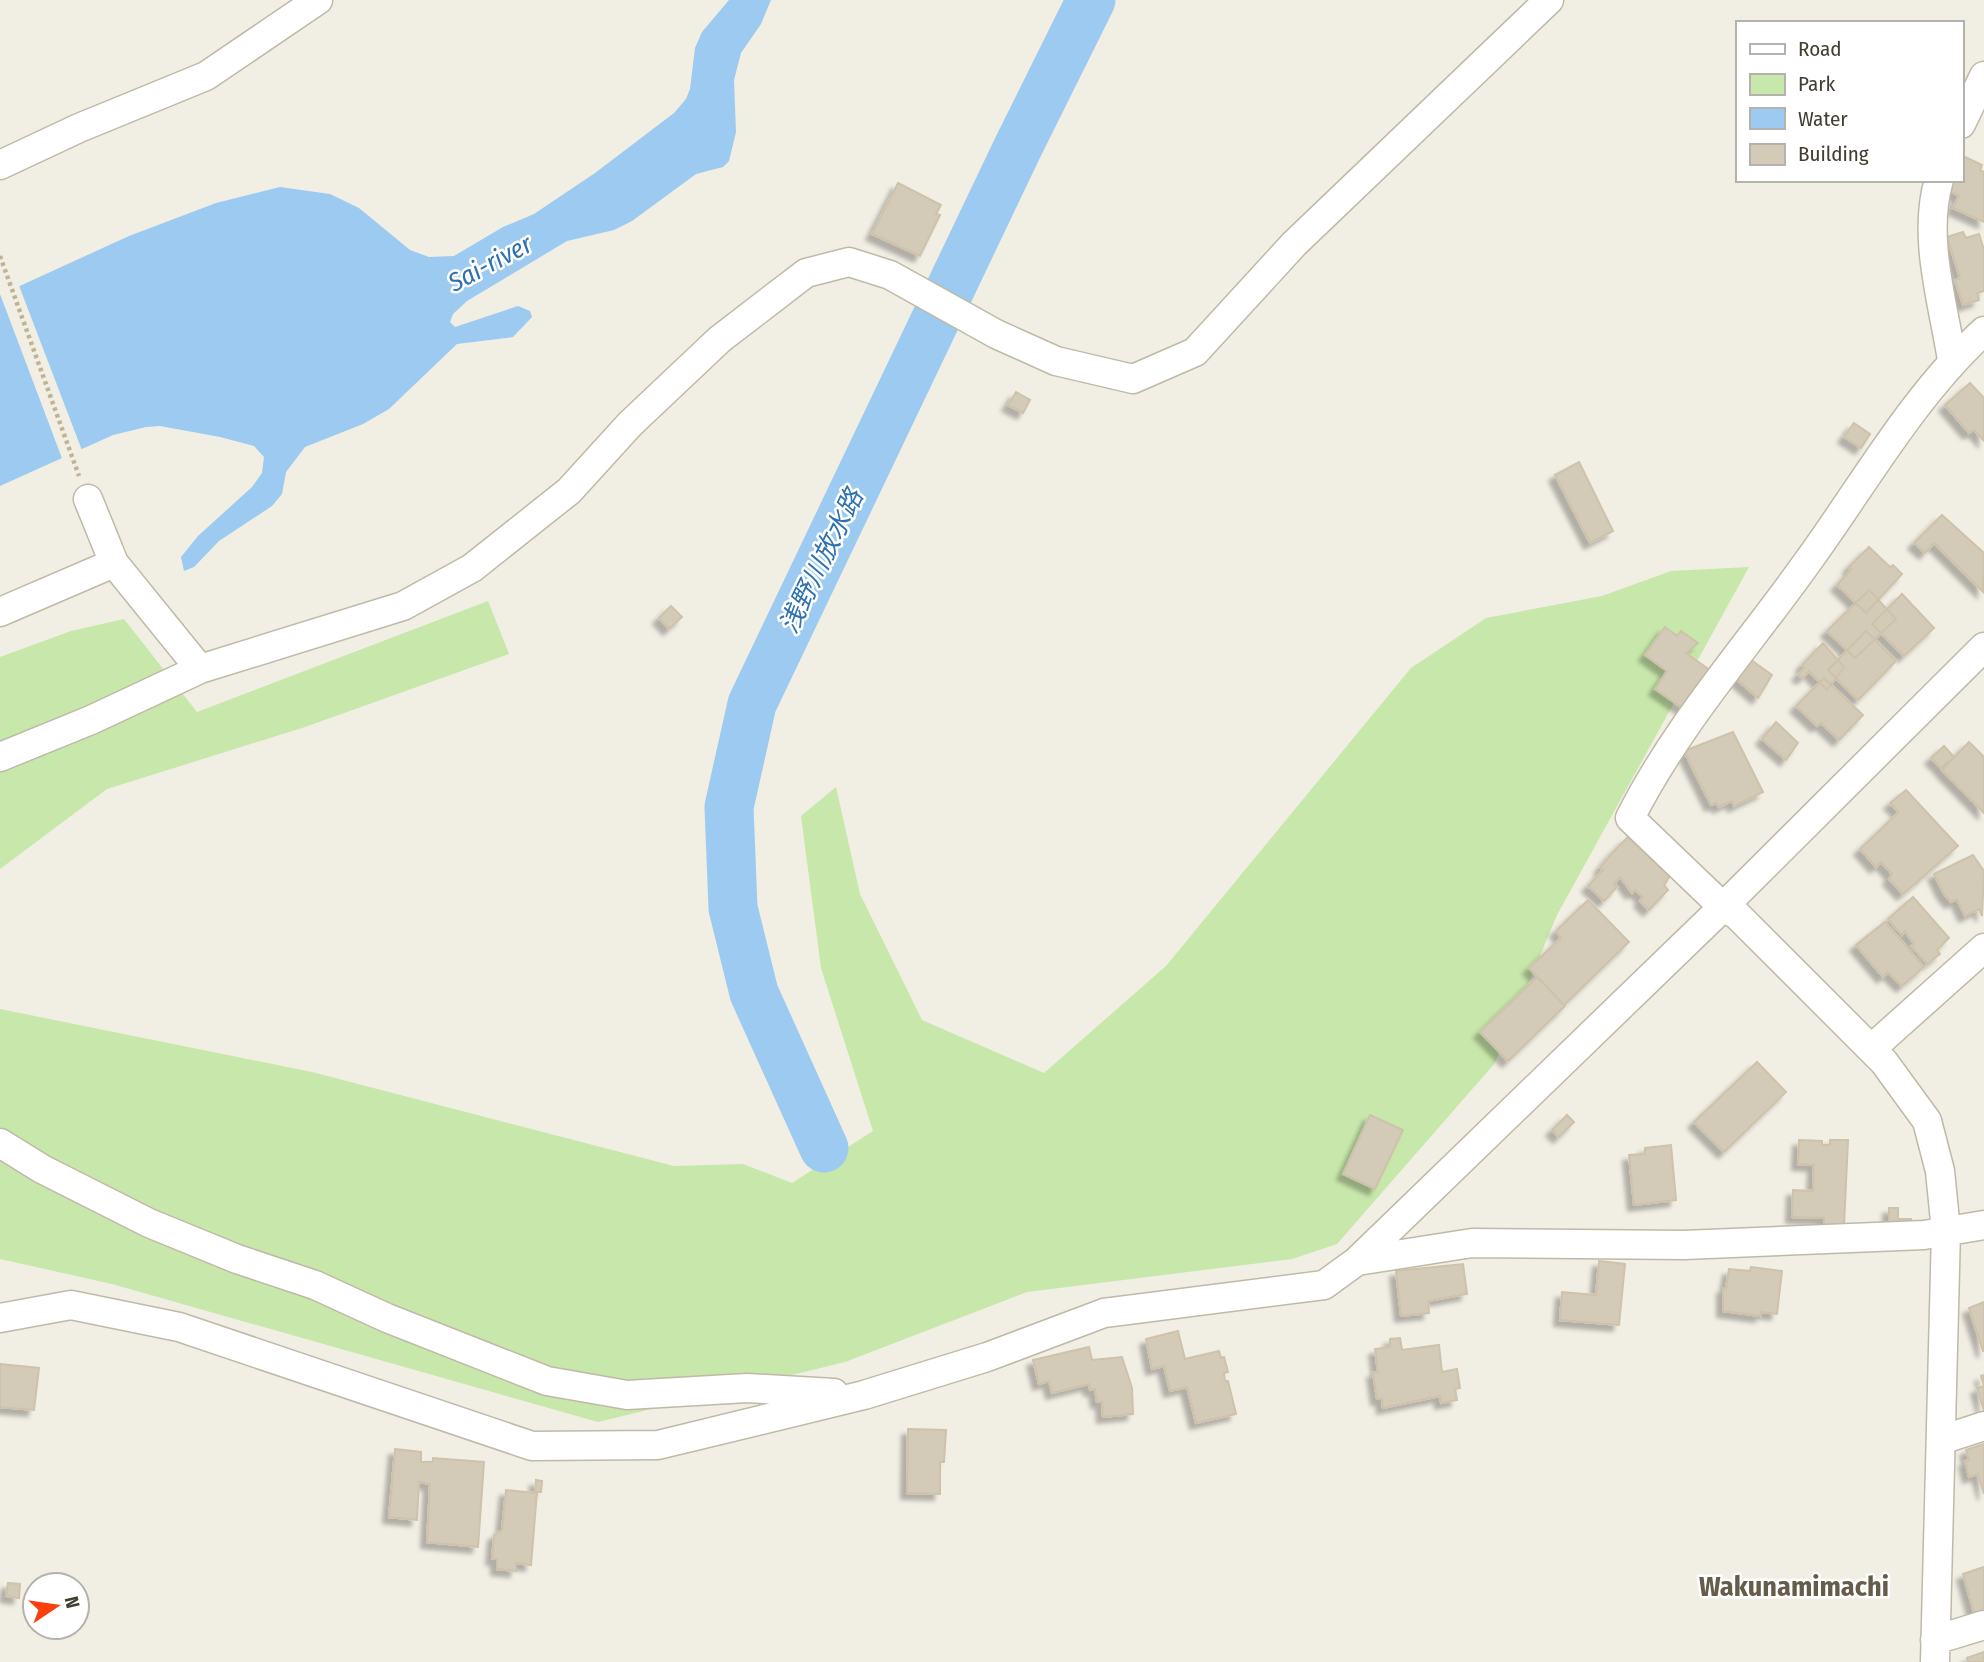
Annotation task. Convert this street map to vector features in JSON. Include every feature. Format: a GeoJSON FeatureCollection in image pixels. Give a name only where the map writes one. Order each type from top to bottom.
{"type":"FeatureCollection","features":[{"type":"Feature","properties":{"kind":"street"},"geometry":{"type":"LineString","coordinates":[[0,165],[79,128],[206,76],[318,0]]}},
{"type":"Feature","properties":{"kind":"street"},"geometry":{"type":"LineString","coordinates":[[0,757],[91,720],[200,669],[403,606],[472,568],[569,491],[630,424],[720,339],[806,273],[849,262],[890,275],[996,334],[1056,362],[1133,379],[1195,352],[1294,244],[1549,0]]}},
{"type":"Feature","properties":{"kind":"street"},"geometry":{"type":"LineString","coordinates":[[1963,120],[1984,76]]}},
{"type":"Feature","properties":{"kind":"street"},"geometry":{"type":"LineString","coordinates":[[1938,182],[1934,196],[1933,240],[1952,360]]}},
{"type":"Feature","properties":{"kind":"street"},"geometry":{"type":"LineString","coordinates":[[1984,331],[1952,360],[1808,562],[1701,703],[1654,771],[1630,818],[1723,907],[1737,915],[1871,1049],[1927,1121],[1940,1171],[1946,1231],[1935,1651],[1984,1625]]}},
{"type":"Feature","properties":{"kind":"street"},"geometry":{"type":"LineString","coordinates":[[88,499],[114,563],[200,669]]}},
{"type":"Feature","properties":{"kind":"street"},"geometry":{"type":"LineString","coordinates":[[0,612],[114,563]]}},
{"type":"Feature","properties":{"kind":"street"},"geometry":{"type":"LineString","coordinates":[[0,1318],[71,1305],[179,1327],[532,1446],[657,1445],[864,1395],[988,1357],[1104,1313],[1324,1285],[1357,1261],[1723,907],[1984,648]]}},
{"type":"Feature","properties":{"kind":"street"},"geometry":{"type":"LineString","coordinates":[[1871,1049],[1984,948]]}},
{"type":"Feature","properties":{"kind":"street"},"geometry":{"type":"LineString","coordinates":[[0,1143],[41,1169],[149,1223],[237,1259],[316,1285],[387,1318],[547,1381],[627,1395],[747,1388],[864,1395]]}},
{"type":"Feature","properties":{"kind":"street"},"geometry":{"type":"LineString","coordinates":[[1357,1261],[1472,1243],[1684,1245],[1924,1235],[1984,1225]]}},
{"type":"Feature","properties":{"kind":"street"},"geometry":{"type":"LineString","coordinates":[[1941,1440],[1984,1426]]}},
{"type":"Feature","properties":{"kind":"path"},"geometry":{"type":"LineString","coordinates":[[0,256],[88,499]]}},
{"type":"Feature","properties":{"kind":"green space"},"geometry":{"type":"Polygon","coordinates":[[[1749,567],[1557,915],[1495,1063],[1337,1244],[1292,1259],[1027,1292],[845,1362],[598,1422],[112,1284],[0,1259],[0,1009],[312,1072],[674,1166],[743,1164],[792,1183],[873,1131],[821,968],[801,816],[836,787],[860,894],[922,1020],[1044,1073],[1166,966],[1411,668],[1486,618],[1602,596],[1671,571],[1749,567]]]}},
{"type":"Feature","properties":{"kind":"green space"},"geometry":{"type":"Polygon","coordinates":[[[488,601],[509,654],[305,727],[107,789],[0,869],[0,657],[71,631],[124,619],[197,712],[488,601]]]}},
{"type":"Feature","properties":{"kind":"water","name":"Sai-river"},"geometry":{"type":"Polygon","coordinates":[[[729,0],[771,0],[761,24],[741,53],[734,80],[736,132],[729,161],[723,167],[696,174],[632,221],[614,230],[567,241],[467,301],[453,314],[450,322],[455,327],[518,306],[530,311],[532,317],[513,337],[457,344],[389,409],[363,424],[305,447],[286,472],[282,494],[272,506],[219,541],[194,567],[184,571],[181,557],[198,536],[252,487],[262,473],[264,457],[254,446],[160,426],[146,427],[113,435],[0,486],[0,295],[129,236],[216,203],[280,187],[330,194],[359,208],[410,250],[429,257],[454,256],[503,227],[534,214],[595,173],[674,113],[686,99],[690,89],[695,48],[702,32],[729,0]]]}},
{"type":"Feature","properties":{"kind":"pier"},"geometry":{"type":"Polygon","coordinates":[[[18,283],[83,453],[63,461],[0,294],[18,283]]]}},
{"type":"Feature","properties":{"kind":"building"},"geometry":{"type":"Polygon","coordinates":[[[1963,156],[1982,165],[1980,170],[1984,172],[1984,222],[1953,208],[1959,196],[1950,191],[1953,182],[1963,182],[1963,156]]]}},
{"type":"Feature","properties":{"kind":"building"},"geometry":{"type":"Polygon","coordinates":[[[898,183],[941,205],[936,214],[940,215],[920,256],[872,234],[898,183]]]}},
{"type":"Feature","properties":{"kind":"building"},"geometry":{"type":"Polygon","coordinates":[[[1963,232],[1966,238],[1979,234],[1984,250],[1984,291],[1977,293],[1979,300],[1963,305],[1955,280],[1960,278],[1947,237],[1963,232]]]}},
{"type":"Feature","properties":{"kind":"building"},"geometry":{"type":"Polygon","coordinates":[[[1970,383],[1984,398],[1984,441],[1974,430],[1969,433],[1945,405],[1970,383]]]}},
{"type":"Feature","properties":{"kind":"building"},"geometry":{"type":"Polygon","coordinates":[[[1016,392],[1030,400],[1023,413],[1008,405],[1016,392]]]}},
{"type":"Feature","properties":{"kind":"building"},"geometry":{"type":"Polygon","coordinates":[[[1854,423],[1870,434],[1861,448],[1844,437],[1854,423]]]}},
{"type":"Feature","properties":{"kind":"building"},"geometry":{"type":"Polygon","coordinates":[[[1579,462],[1613,531],[1590,543],[1555,475],[1579,462]]]}},
{"type":"Feature","properties":{"kind":"building"},"geometry":{"type":"Polygon","coordinates":[[[1942,515],[1984,553],[1983,592],[1934,543],[1925,553],[1914,543],[1942,515]]]}},
{"type":"Feature","properties":{"kind":"building"},"geometry":{"type":"Polygon","coordinates":[[[1869,547],[1890,567],[1893,565],[1902,574],[1866,613],[1837,585],[1851,570],[1849,567],[1869,547]]]}},
{"type":"Feature","properties":{"kind":"building"},"geometry":{"type":"Polygon","coordinates":[[[1869,590],[1896,619],[1855,658],[1827,631],[1869,590]]]}},
{"type":"Feature","properties":{"kind":"building"},"geometry":{"type":"Polygon","coordinates":[[[1902,594],[1934,628],[1904,656],[1872,624],[1902,594]]]}},
{"type":"Feature","properties":{"kind":"building"},"geometry":{"type":"Polygon","coordinates":[[[671,606],[682,617],[669,629],[659,618],[671,606]]]}},
{"type":"Feature","properties":{"kind":"building"},"geometry":{"type":"Polygon","coordinates":[[[1665,627],[1677,636],[1681,631],[1698,643],[1686,653],[1711,671],[1684,709],[1655,689],[1667,671],[1645,655],[1665,627]]]}},
{"type":"Feature","properties":{"kind":"building"},"geometry":{"type":"Polygon","coordinates":[[[1866,631],[1896,661],[1858,700],[1828,670],[1866,631]]]}},
{"type":"Feature","properties":{"kind":"building"},"geometry":{"type":"Polygon","coordinates":[[[1823,643],[1844,667],[1827,690],[1809,671],[1803,678],[1798,675],[1804,668],[1802,665],[1823,643]]]}},
{"type":"Feature","properties":{"kind":"building"},"geometry":{"type":"Polygon","coordinates":[[[1747,657],[1772,675],[1758,698],[1734,677],[1747,657]]]}},
{"type":"Feature","properties":{"kind":"building"},"geometry":{"type":"Polygon","coordinates":[[[1824,678],[1863,715],[1839,740],[1821,723],[1817,726],[1796,706],[1824,678]]]}},
{"type":"Feature","properties":{"kind":"building"},"geometry":{"type":"Polygon","coordinates":[[[1776,722],[1798,743],[1786,760],[1762,739],[1776,722]]]}},
{"type":"Feature","properties":{"kind":"building"},"geometry":{"type":"Polygon","coordinates":[[[1733,732],[1763,792],[1734,806],[1732,801],[1719,807],[1716,803],[1711,805],[1684,751],[1733,732]]]}},
{"type":"Feature","properties":{"kind":"building"},"geometry":{"type":"Polygon","coordinates":[[[1969,742],[1984,757],[1984,813],[1942,770],[1969,742]]]}},
{"type":"Feature","properties":{"kind":"building"},"geometry":{"type":"Polygon","coordinates":[[[1944,746],[1954,757],[1941,768],[1931,758],[1944,746]]]}},
{"type":"Feature","properties":{"kind":"building"},"geometry":{"type":"Polygon","coordinates":[[[1906,790],[1958,846],[1903,894],[1889,879],[1892,874],[1881,862],[1876,867],[1860,849],[1899,812],[1890,803],[1906,790]]]}},
{"type":"Feature","properties":{"kind":"building"},"geometry":{"type":"Polygon","coordinates":[[[1628,837],[1670,876],[1664,885],[1668,890],[1649,910],[1640,901],[1643,897],[1635,890],[1632,893],[1620,877],[1614,884],[1617,887],[1604,901],[1588,886],[1603,870],[1600,868],[1611,854],[1628,837]]]}},
{"type":"Feature","properties":{"kind":"building"},"geometry":{"type":"Polygon","coordinates":[[[1973,855],[1984,871],[1982,916],[1979,909],[1965,916],[1957,899],[1951,902],[1944,894],[1934,874],[1973,855]]]}},
{"type":"Feature","properties":{"kind":"building"},"geometry":{"type":"Polygon","coordinates":[[[1913,897],[1949,938],[1937,950],[1940,954],[1927,964],[1911,946],[1914,944],[1905,931],[1902,935],[1888,919],[1913,897]]]}},
{"type":"Feature","properties":{"kind":"building"},"geometry":{"type":"Polygon","coordinates":[[[1588,900],[1629,942],[1564,1005],[1529,968],[1561,938],[1556,931],[1588,900]]]}},
{"type":"Feature","properties":{"kind":"building"},"geometry":{"type":"Polygon","coordinates":[[[1885,922],[1924,967],[1902,986],[1888,972],[1883,977],[1856,945],[1885,922]]]}},
{"type":"Feature","properties":{"kind":"building"},"geometry":{"type":"Polygon","coordinates":[[[1537,977],[1565,1006],[1508,1061],[1480,1032],[1537,977]]]}},
{"type":"Feature","properties":{"kind":"building"},"geometry":{"type":"Polygon","coordinates":[[[1757,1062],[1786,1092],[1724,1152],[1694,1122],[1757,1062]]]}},
{"type":"Feature","properties":{"kind":"building"},"geometry":{"type":"Polygon","coordinates":[[[1757,1062],[1786,1092],[1724,1152],[1694,1122],[1757,1062]]]}},
{"type":"Feature","properties":{"kind":"building"},"geometry":{"type":"Polygon","coordinates":[[[1370,1115],[1403,1130],[1375,1189],[1343,1174],[1370,1115]]]}},
{"type":"Feature","properties":{"kind":"building"},"geometry":{"type":"Polygon","coordinates":[[[1567,1115],[1574,1122],[1559,1137],[1552,1130],[1567,1115]]]}},
{"type":"Feature","properties":{"kind":"building"},"geometry":{"type":"Polygon","coordinates":[[[1799,1140],[1822,1141],[1822,1145],[1830,1145],[1830,1140],[1848,1140],[1844,1226],[1824,1225],[1824,1218],[1792,1217],[1793,1190],[1813,1191],[1814,1165],[1798,1164],[1799,1140]]]}},
{"type":"Feature","properties":{"kind":"building"},"geometry":{"type":"Polygon","coordinates":[[[1671,1145],[1676,1200],[1634,1205],[1629,1155],[1645,1154],[1645,1148],[1671,1145]]]}},
{"type":"Feature","properties":{"kind":"building"},"geometry":{"type":"Polygon","coordinates":[[[1889,1208],[1898,1208],[1898,1219],[1911,1219],[1911,1225],[1889,1224],[1889,1208]]]}},
{"type":"Feature","properties":{"kind":"building"},"geometry":{"type":"Polygon","coordinates":[[[1599,1261],[1625,1264],[1619,1325],[1560,1320],[1562,1292],[1596,1295],[1599,1261]]]}},
{"type":"Feature","properties":{"kind":"building"},"geometry":{"type":"Polygon","coordinates":[[[1463,1264],[1467,1294],[1428,1301],[1429,1313],[1401,1316],[1396,1271],[1463,1264]]]}},
{"type":"Feature","properties":{"kind":"building"},"geometry":{"type":"Polygon","coordinates":[[[1751,1267],[1782,1271],[1777,1314],[1761,1312],[1761,1316],[1723,1311],[1723,1288],[1726,1288],[1729,1269],[1750,1271],[1751,1267]]]}},
{"type":"Feature","properties":{"kind":"building"},"geometry":{"type":"Polygon","coordinates":[[[1984,1302],[1984,1351],[1983,1351],[1969,1308],[1984,1302]]]}},
{"type":"Feature","properties":{"kind":"building"},"geometry":{"type":"Polygon","coordinates":[[[1178,1331],[1185,1359],[1219,1351],[1221,1358],[1224,1357],[1228,1372],[1224,1373],[1225,1381],[1228,1381],[1236,1414],[1196,1423],[1187,1387],[1170,1391],[1164,1366],[1152,1369],[1146,1339],[1178,1331]]]}},
{"type":"Feature","properties":{"kind":"building"},"geometry":{"type":"Polygon","coordinates":[[[1400,1338],[1402,1350],[1439,1345],[1442,1372],[1457,1369],[1460,1388],[1455,1389],[1457,1400],[1441,1403],[1440,1396],[1383,1408],[1382,1399],[1377,1399],[1373,1372],[1378,1372],[1375,1349],[1390,1347],[1390,1339],[1400,1338]]]}},
{"type":"Feature","properties":{"kind":"building"},"geometry":{"type":"Polygon","coordinates":[[[1089,1347],[1092,1360],[1122,1357],[1132,1388],[1133,1414],[1103,1417],[1102,1402],[1097,1402],[1095,1389],[1090,1390],[1089,1384],[1052,1393],[1049,1381],[1039,1384],[1033,1360],[1089,1347]]]}},
{"type":"Feature","properties":{"kind":"building"},"geometry":{"type":"Polygon","coordinates":[[[0,1364],[39,1368],[34,1410],[0,1407],[0,1364]]]}},
{"type":"Feature","properties":{"kind":"building"},"geometry":{"type":"Polygon","coordinates":[[[1984,1386],[1984,1411],[1977,1388],[1984,1386]]]}},
{"type":"Feature","properties":{"kind":"building"},"geometry":{"type":"Polygon","coordinates":[[[908,1429],[946,1430],[944,1462],[940,1462],[940,1494],[907,1493],[908,1429]]]}},
{"type":"Feature","properties":{"kind":"building"},"geometry":{"type":"Polygon","coordinates":[[[1984,1444],[1984,1494],[1978,1474],[1969,1477],[1965,1461],[1969,1460],[1966,1450],[1984,1444]]]}},
{"type":"Feature","properties":{"kind":"building"},"geometry":{"type":"Polygon","coordinates":[[[395,1449],[421,1452],[421,1462],[433,1462],[433,1458],[484,1462],[478,1547],[427,1542],[430,1484],[419,1482],[417,1520],[389,1517],[395,1449]]]}},
{"type":"Feature","properties":{"kind":"building"},"geometry":{"type":"Polygon","coordinates":[[[536,1480],[542,1481],[541,1492],[537,1492],[531,1565],[516,1563],[516,1571],[497,1569],[497,1559],[492,1559],[494,1535],[502,1530],[506,1490],[535,1493],[536,1480]]]}},
{"type":"Feature","properties":{"kind":"building"},"geometry":{"type":"Polygon","coordinates":[[[1984,1567],[1984,1610],[1974,1613],[1963,1574],[1984,1567]]]}},
{"type":"Feature","properties":{"kind":"building"},"geometry":{"type":"Polygon","coordinates":[[[8,1583],[20,1584],[19,1598],[6,1596],[8,1583]]]}},
{"type":"Feature","properties":{"kind":"building"},"geometry":{"type":"Polygon","coordinates":[[[1984,1652],[1984,1662],[1968,1662],[1967,1658],[1984,1652]]]}},
{"type":"Feature","properties":{"kind":"waterway","name":"浅野川放水路"},"geometry":{"type":"LineString","coordinates":[[824,1148],[754,993],[733,908],[729,807],[752,704],[1091,0]]}},
{"type":"Feature","properties":{"kind":"district","name":"Wakunamimachi"},"geometry":{"type":"Point","coordinates":[1794,1586]}}]}
